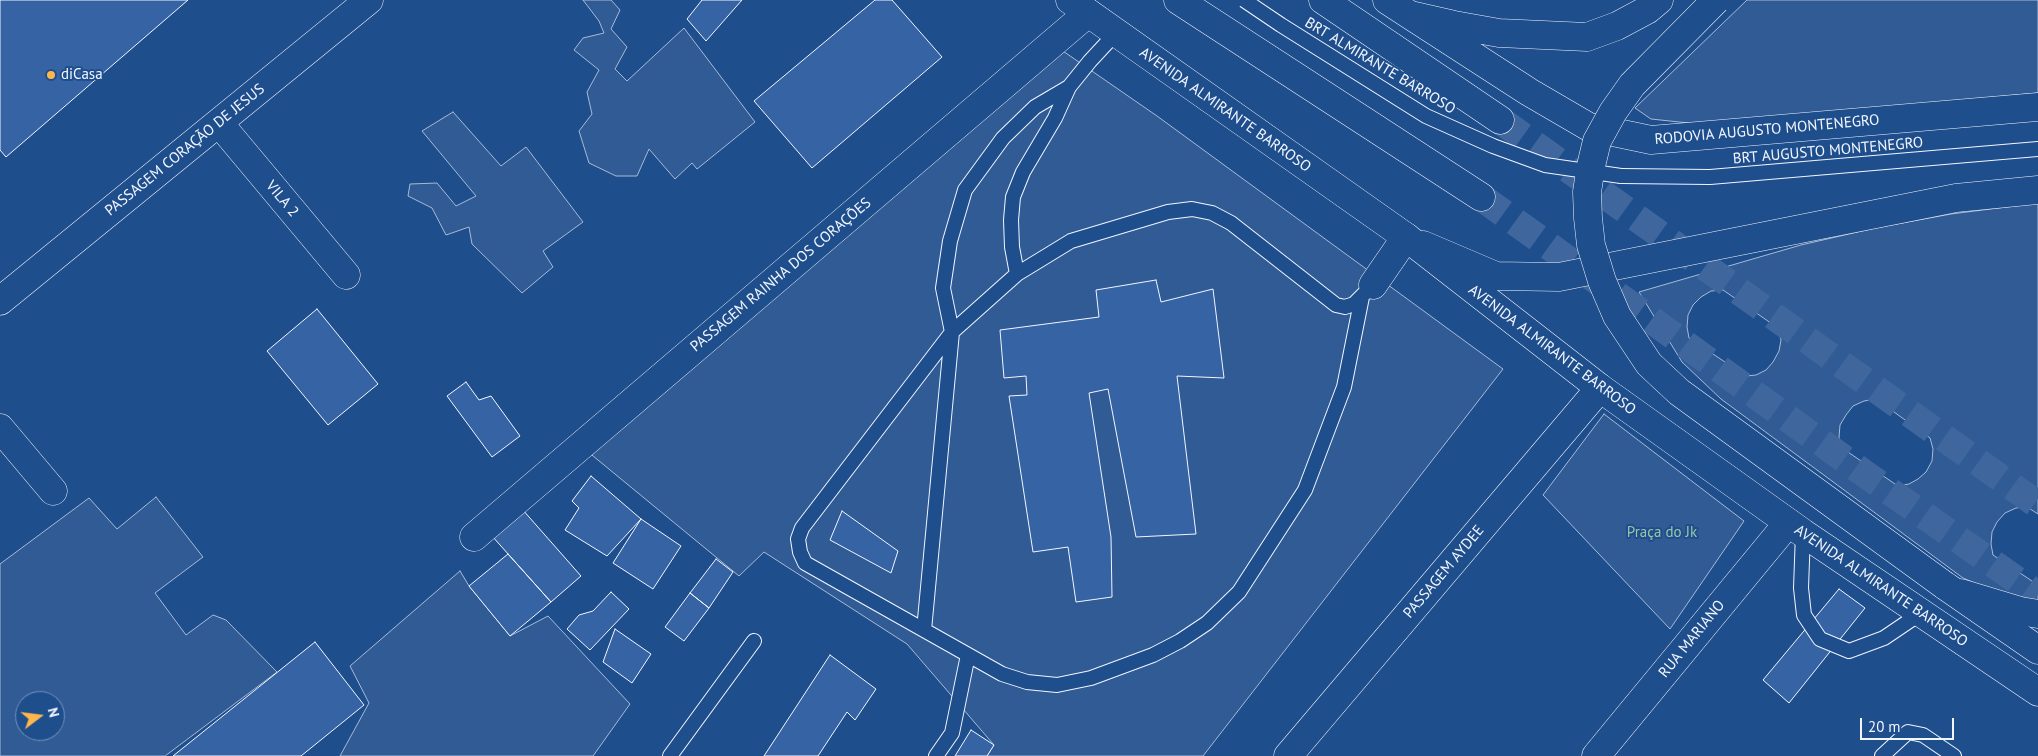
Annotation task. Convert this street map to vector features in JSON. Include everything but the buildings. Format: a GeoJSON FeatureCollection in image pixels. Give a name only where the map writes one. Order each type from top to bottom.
{"type":"FeatureCollection","features":[{"type":"Feature","properties":{"kind":"main road","name":"PASSAGEM CORAÇÃO DE JESUS"},"geometry":{"type":"LineString","coordinates":[[0,301],[369,0]]}},
{"type":"Feature","properties":{"kind":"main road"},"geometry":{"type":"LineString","coordinates":[[1178,0],[1481,197]]}},
{"type":"Feature","properties":{"kind":"main road"},"geometry":{"type":"LineString","coordinates":[[1323,0],[1500,120]]}},
{"type":"Feature","properties":{"kind":"main road","name":"RODOVIA AUGUSTO MONTENEGRO"},"geometry":{"type":"LineString","coordinates":[[1387,0],[1529,92],[1589,127],[1651,140],[2038,107]]}},
{"type":"Feature","properties":{"kind":"main road"},"geometry":{"type":"LineString","coordinates":[[1410,15],[1454,26],[1499,33],[1587,37],[1617,26],[1647,10],[1659,0]]}},
{"type":"Feature","properties":{"kind":"main road"},"geometry":{"type":"LineString","coordinates":[[1716,0],[1632,85],[1613,112],[1597,141],[1588,184],[1588,218],[1591,244],[1602,281],[1617,316],[1649,364],[1679,392],[1948,588],[2037,648]]}},
{"type":"Feature","properties":{"kind":"main road","name":"AVENIDA ALMIRANTE BARROSO"},"geometry":{"type":"LineString","coordinates":[[1079,7],[1406,238],[1600,388],[1795,528],[2038,692]]}},
{"type":"Feature","properties":{"kind":"main road","name":"PASSAGEM RAINHA DOS CORAÇÕES"},"geometry":{"type":"LineString","coordinates":[[474,537],[1079,7]]}},
{"type":"Feature","properties":{"kind":"main road","name":"VILA 2"},"geometry":{"type":"LineString","coordinates":[[219,123],[346,275]]}},
{"type":"Feature","properties":{"kind":"main road"},"geometry":{"type":"LineString","coordinates":[[1368,291],[1406,238],[1496,276],[1559,277],[1956,198],[2038,190]]}},
{"type":"Feature","properties":{"kind":"main road","name":"PASSAGEM AYDEE"},"geometry":{"type":"LineString","coordinates":[[1288,756],[1600,388]]}},
{"type":"Feature","properties":{"kind":"main road"},"geometry":{"type":"LineString","coordinates":[[0,428],[53,491]]}},
{"type":"Feature","properties":{"kind":"main road","name":"RUA MARIANO"},"geometry":{"type":"LineString","coordinates":[[1600,755],[1795,528]]}},
{"type":"Feature","properties":{"kind":"main road"},"geometry":{"type":"LineString","coordinates":[[1948,588],[2020,611],[2038,614]]}},
{"type":"Feature","properties":{"kind":"lane","name":"BRT ALMIRANTE BARROSO"},"geometry":{"type":"LineString","coordinates":[[1244,0],[1426,116],[1492,146],[1545,165],[1621,176]]}},
{"type":"Feature","properties":{"kind":"lane"},"geometry":{"type":"LineString","coordinates":[[1016,274],[1011,220],[1013,198],[1023,172],[1055,118],[1069,88],[1090,61],[1116,33]]}},
{"type":"Feature","properties":{"kind":"lane"},"geometry":{"type":"LineString","coordinates":[[924,630],[952,332],[943,288],[950,241],[965,190],[1003,138],[1035,107],[1069,88]]}},
{"type":"Feature","properties":{"kind":"lane","name":"BRT AUGUSTO MONTENEGRO"},"geometry":{"type":"LineString","coordinates":[[1621,176],[1710,177],[2038,149]]}},
{"type":"Feature","properties":{"kind":"lane"},"geometry":{"type":"LineString","coordinates":[[1192,209],[1212,213],[1231,223],[1336,305],[1345,307],[1354,304],[1368,291],[1344,387],[1305,490],[1239,592],[1207,624],[1153,655],[1091,678],[1057,684],[1027,682],[1002,674],[806,563],[800,552],[798,539],[802,528],[952,332],[1016,274],[1071,241],[1168,212],[1192,209]]}},
{"type":"Feature","properties":{"kind":"lane"},"geometry":{"type":"LineString","coordinates":[[1795,528],[1804,614],[1820,639],[1849,651],[1884,638],[1921,613]]}},
{"type":"Feature","properties":{"kind":"lane"},"geometry":{"type":"LineString","coordinates":[[670,756],[754,641]]}},
{"type":"Feature","properties":{"kind":"lane"},"geometry":{"type":"LineString","coordinates":[[936,756],[952,733],[968,655]]}},
{"type":"Feature","properties":{"kind":"lane"},"geometry":{"type":"LineString","coordinates":[[1882,756],[1908,732],[1923,735],[1954,756]]}},
{"type":"Feature","properties":{"kind":"shaded area"},"geometry":{"type":"Polygon","coordinates":[[[583,0],[611,0],[620,10],[611,29],[627,47],[615,69],[627,81],[684,28],[755,122],[697,169],[692,163],[675,179],[649,149],[637,176],[616,176],[589,163],[579,131],[592,114],[587,92],[599,70],[574,50],[583,38],[604,33],[599,21],[583,0]]]}},
{"type":"Feature","properties":{"kind":"shaded area"},"geometry":{"type":"Polygon","coordinates":[[[1747,0],[2038,0],[2038,93],[1698,124],[1651,119],[1635,108],[1747,0]]]}},
{"type":"Feature","properties":{"kind":"shaded area"},"geometry":{"type":"Polygon","coordinates":[[[1060,49],[1157,116],[1503,369],[1203,756],[987,756],[994,745],[907,644],[764,552],[739,576],[587,451],[1060,49]]]}},
{"type":"Feature","properties":{"kind":"shaded area"},"geometry":{"type":"Polygon","coordinates":[[[453,112],[501,166],[526,147],[583,222],[543,251],[553,267],[522,293],[472,244],[469,227],[446,235],[432,208],[408,196],[410,184],[437,183],[456,206],[476,196],[422,131],[453,112]]]}},
{"type":"Feature","properties":{"kind":"shaded area"},"geometry":{"type":"Polygon","coordinates":[[[2038,203],[2038,514],[2027,507],[2016,508],[2005,513],[1997,522],[1992,532],[1991,544],[1993,555],[2038,585],[2038,601],[1993,591],[1963,578],[1721,399],[1682,362],[1639,292],[1801,245],[1875,228],[1951,214],[2038,203]],[[1723,290],[1711,291],[1693,305],[1688,315],[1687,327],[1689,338],[1746,376],[1756,375],[1766,370],[1779,351],[1781,340],[1778,328],[1723,290]],[[1876,399],[1864,401],[1853,406],[1846,415],[1840,425],[1839,437],[1842,448],[1898,486],[1909,484],[1926,472],[1932,461],[1933,449],[1930,438],[1876,399]]]}},
{"type":"Feature","properties":{"kind":"shaded area","name":"Praça do Jk"},"geometry":{"type":"Polygon","coordinates":[[[1604,414],[1744,521],[1670,629],[1543,495],[1604,414]]]}},
{"type":"Feature","properties":{"kind":"shaded area"},"geometry":{"type":"Polygon","coordinates":[[[156,497],[203,557],[155,593],[186,635],[213,615],[226,620],[277,672],[165,756],[0,756],[0,564],[89,498],[117,529],[156,497]]]}},
{"type":"Feature","properties":{"kind":"shaded area"},"geometry":{"type":"Polygon","coordinates":[[[460,571],[469,586],[510,636],[548,616],[630,704],[593,756],[340,756],[369,703],[350,666],[460,571]]]}},
{"type":"Feature","properties":{"kind":"tunnel"},"geometry":{"type":"LineString","coordinates":[[1500,120],[2038,505]]}},
{"type":"Feature","properties":{"kind":"tunnel"},"geometry":{"type":"LineString","coordinates":[[1481,197],[1865,474],[2038,595]]}},
{"type":"Feature","properties":{"kind":"place","name":"diCasa"},"geometry":{"type":"Point","coordinates":[51,75]}}]}
